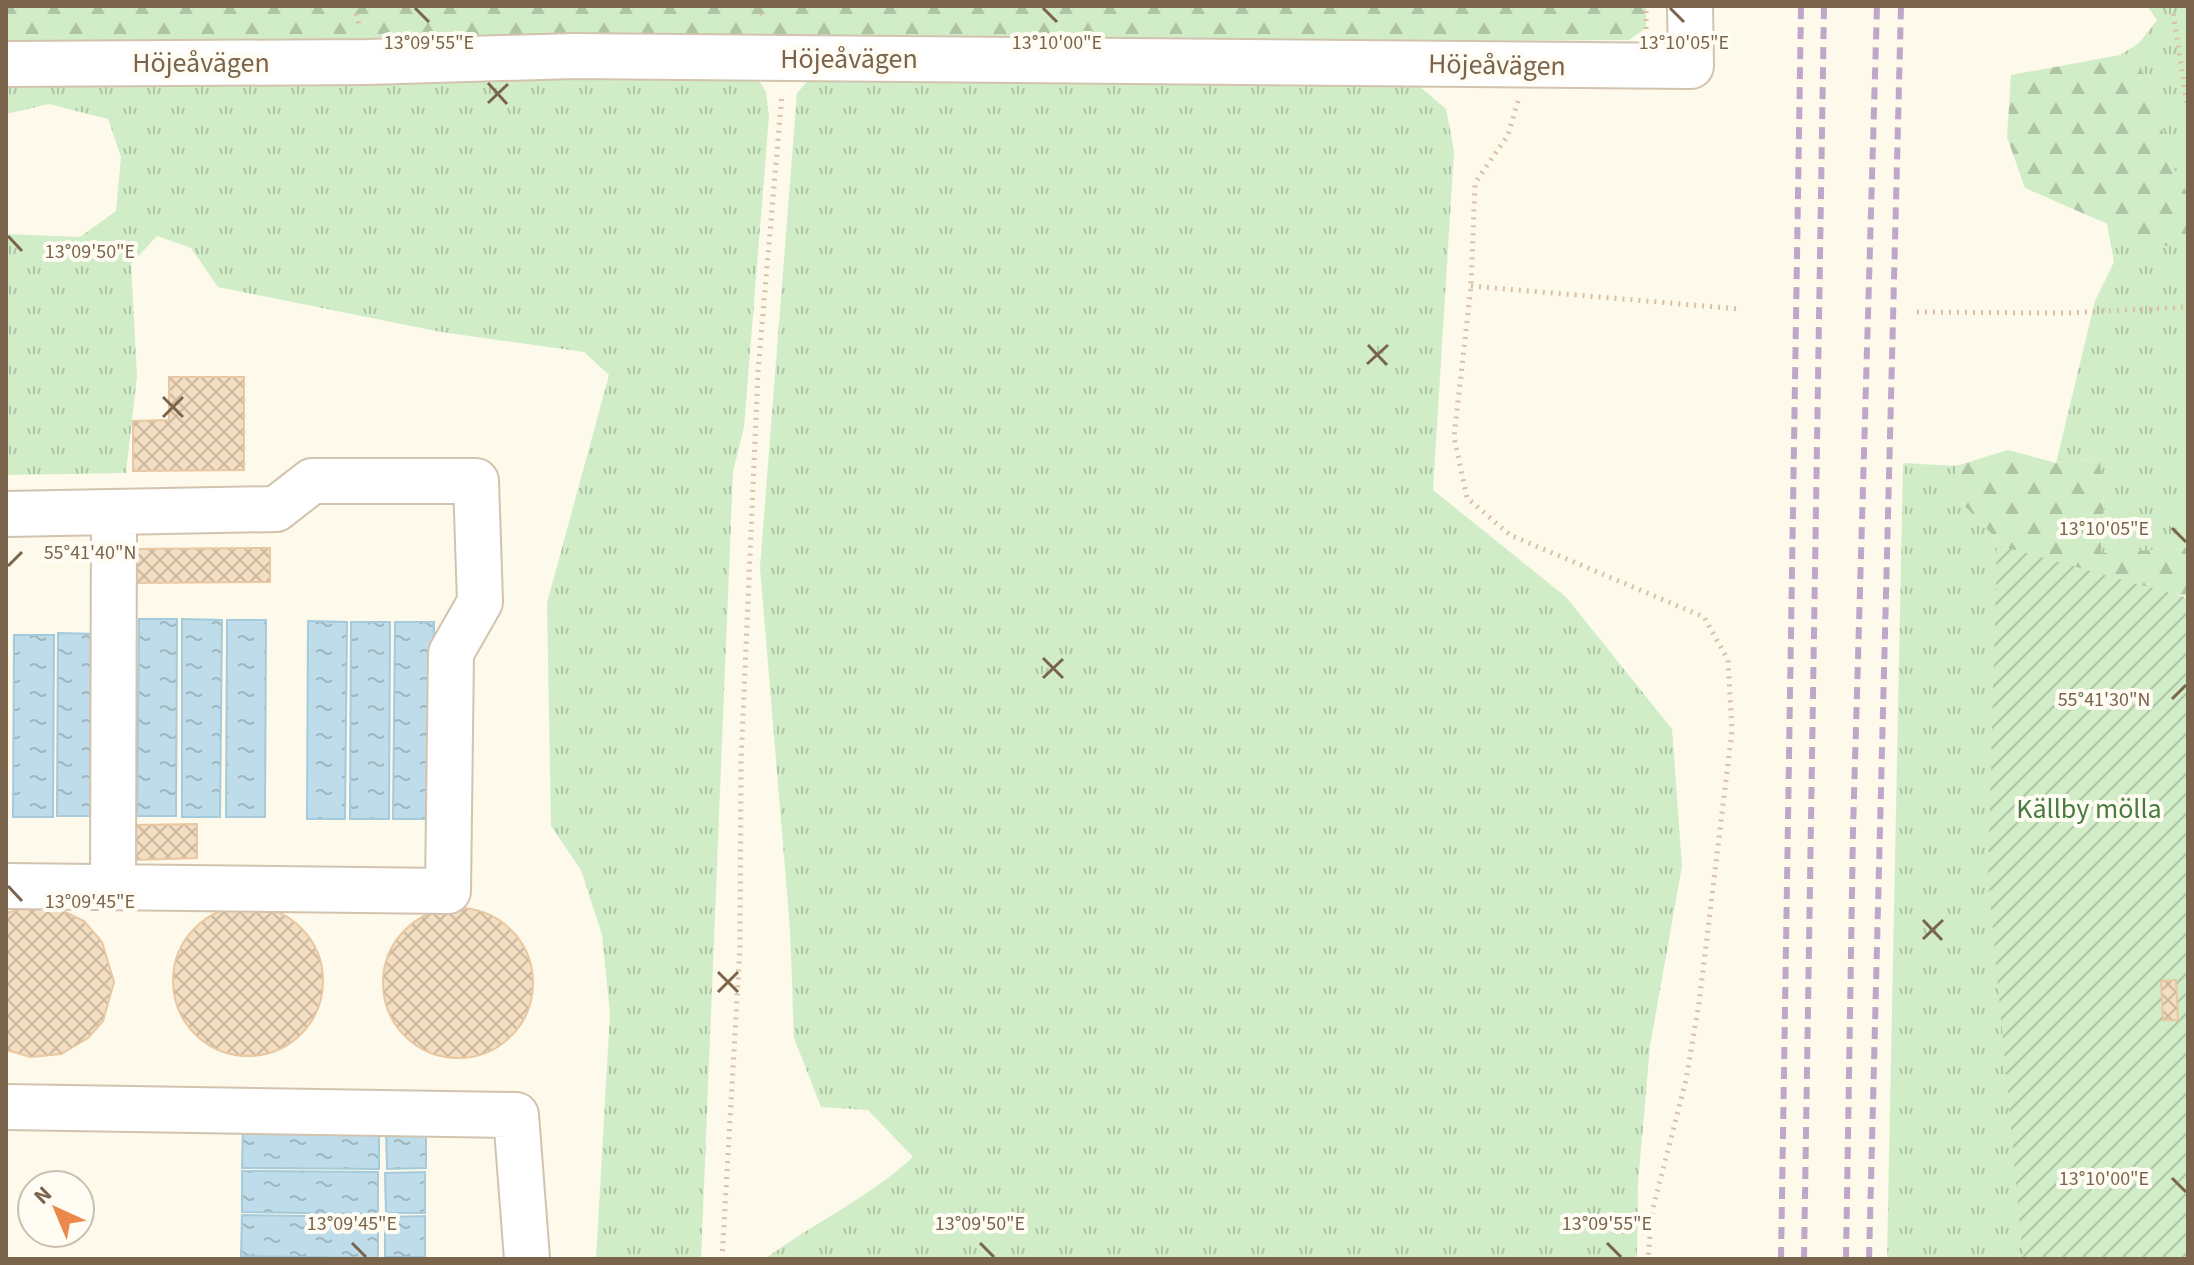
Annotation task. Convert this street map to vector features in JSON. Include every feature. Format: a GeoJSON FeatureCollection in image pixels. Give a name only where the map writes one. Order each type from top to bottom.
{"type":"FeatureCollection","features":[{"type":"Feature","properties":{"kind":"street","name":"Höjeåvägen"},"geometry":{"type":"LineString","coordinates":[[6,64],[367,62],[574,56],[1691,66],[1690,6]]}},
{"type":"Feature","properties":{"kind":"street"},"geometry":{"type":"LineString","coordinates":[[6,514],[276,509],[312,481],[476,481],[480,602],[451,653],[448,891],[6,886]]}},
{"type":"Feature","properties":{"kind":"street"},"geometry":{"type":"LineString","coordinates":[[113,887],[114,512]]}},
{"type":"Feature","properties":{"kind":"street"},"geometry":{"type":"LineString","coordinates":[[6,1107],[516,1115],[527,1259]]}},
{"type":"Feature","properties":{"kind":"path"},"geometry":{"type":"LineString","coordinates":[[2172,6],[2188,110]]}},
{"type":"Feature","properties":{"kind":"path"},"geometry":{"type":"LineString","coordinates":[[722,1259],[740,947],[741,762],[757,386],[783,59]]}},
{"type":"Feature","properties":{"kind":"path"},"geometry":{"type":"LineString","coordinates":[[1521,93],[1508,135],[1475,183],[1471,286],[1454,437],[1467,498],[1510,535],[1704,617],[1728,660],[1732,731],[1699,1003],[1686,1080],[1652,1212],[1648,1259]]}},
{"type":"Feature","properties":{"kind":"path"},"geometry":{"type":"LineString","coordinates":[[1471,286],[1740,309]]}},
{"type":"Feature","properties":{"kind":"path"},"geometry":{"type":"LineString","coordinates":[[1917,312],[2065,313],[2188,307]]}},
{"type":"Feature","properties":{"kind":"green space"},"geometry":{"type":"Polygon","coordinates":[[[6,6],[1646,6],[1646,28],[1629,40],[6,50],[6,6]]]}},
{"type":"Feature","properties":{"kind":"green space"},"geometry":{"type":"Polygon","coordinates":[[[2147,6],[2188,6],[2188,194],[2168,160],[2151,79],[2120,55],[2139,43],[2157,20],[2147,6]]]}},
{"type":"Feature","properties":{"kind":"green space"},"geometry":{"type":"Polygon","coordinates":[[[2120,55],[2151,79],[2169,160],[2188,194],[2188,239],[2172,247],[2142,239],[2025,188],[2007,137],[2011,75],[2120,55]]]}},
{"type":"Feature","properties":{"kind":"green space"},"geometry":{"type":"Polygon","coordinates":[[[815,73],[1419,86],[1446,109],[1454,151],[1433,490],[1566,597],[1672,729],[1682,866],[1650,1046],[1638,1183],[1637,1259],[765,1259],[878,1185],[913,1157],[868,1110],[821,1107],[794,1038],[790,929],[760,567],[797,93],[815,73]]]}},
{"type":"Feature","properties":{"kind":"green space"},"geometry":{"type":"Polygon","coordinates":[[[199,76],[757,77],[766,92],[769,116],[744,427],[733,472],[701,1259],[596,1259],[610,1014],[602,935],[581,870],[551,826],[547,603],[609,375],[584,352],[441,332],[218,287],[191,248],[157,236],[131,264],[137,376],[126,473],[6,475],[6,234],[80,237],[116,211],[121,157],[108,119],[49,104],[6,114],[6,87],[199,76]]]}},
{"type":"Feature","properties":{"kind":"green space"},"geometry":{"type":"Polygon","coordinates":[[[2107,224],[2172,246],[2188,239],[2188,548],[2101,554],[2104,503],[2100,459],[2056,463],[2095,301],[2114,262],[2107,224]]]}},
{"type":"Feature","properties":{"kind":"green space"},"geometry":{"type":"Polygon","coordinates":[[[2008,450],[2056,463],[2100,459],[2104,503],[2101,553],[2188,548],[2188,596],[2081,581],[2007,550],[1960,501],[1956,466],[2008,450]]]}},
{"type":"Feature","properties":{"kind":"green space"},"geometry":{"type":"Polygon","coordinates":[[[1903,463],[1956,466],[1960,501],[2007,550],[2030,1259],[1887,1259],[1903,463]]]}},
{"type":"Feature","properties":{"kind":"green space","name":"Källby mölla"},"geometry":{"type":"Polygon","coordinates":[[[1997,545],[2188,598],[2188,1259],[2023,1259],[1988,877],[1997,545]]]}},
{"type":"Feature","properties":{"kind":"water"},"geometry":{"type":"Polygon","coordinates":[[[139,619],[177,619],[176,816],[137,816],[139,619]]]}},
{"type":"Feature","properties":{"kind":"water"},"geometry":{"type":"Polygon","coordinates":[[[182,619],[222,620],[220,817],[182,817],[182,619]]]}},
{"type":"Feature","properties":{"kind":"water"},"geometry":{"type":"Polygon","coordinates":[[[227,620],[266,620],[265,817],[226,817],[227,620]]]}},
{"type":"Feature","properties":{"kind":"water"},"geometry":{"type":"Polygon","coordinates":[[[308,621],[347,622],[345,819],[307,819],[308,621]]]}},
{"type":"Feature","properties":{"kind":"water"},"geometry":{"type":"Polygon","coordinates":[[[351,622],[390,622],[389,819],[350,819],[351,622]]]}},
{"type":"Feature","properties":{"kind":"water"},"geometry":{"type":"Polygon","coordinates":[[[395,622],[434,622],[432,819],[393,819],[395,622]]]}},
{"type":"Feature","properties":{"kind":"water"},"geometry":{"type":"Polygon","coordinates":[[[58,633],[98,634],[97,816],[57,816],[58,633]]]}},
{"type":"Feature","properties":{"kind":"water"},"geometry":{"type":"Polygon","coordinates":[[[14,635],[54,635],[53,817],[13,817],[14,635]]]}},
{"type":"Feature","properties":{"kind":"water"},"geometry":{"type":"Polygon","coordinates":[[[243,1127],[379,1128],[379,1169],[242,1168],[243,1127]]]}},
{"type":"Feature","properties":{"kind":"water"},"geometry":{"type":"Polygon","coordinates":[[[426,1128],[426,1168],[387,1169],[386,1129],[426,1128]]]}},
{"type":"Feature","properties":{"kind":"water"},"geometry":{"type":"Polygon","coordinates":[[[242,1171],[378,1172],[378,1214],[242,1212],[242,1171]]]}},
{"type":"Feature","properties":{"kind":"water"},"geometry":{"type":"Polygon","coordinates":[[[425,1172],[425,1213],[386,1213],[385,1173],[425,1172]]]}},
{"type":"Feature","properties":{"kind":"water"},"geometry":{"type":"Polygon","coordinates":[[[242,1215],[378,1217],[378,1258],[241,1256],[242,1215]]]}},
{"type":"Feature","properties":{"kind":"water"},"geometry":{"type":"Polygon","coordinates":[[[425,1216],[425,1257],[385,1257],[385,1217],[425,1216]]]}},
{"type":"Feature","properties":{"kind":"building"},"geometry":{"type":"Polygon","coordinates":[[[169,377],[244,377],[244,470],[133,471],[133,421],[169,420],[169,377]]]}},
{"type":"Feature","properties":{"kind":"building"},"geometry":{"type":"Polygon","coordinates":[[[270,548],[270,582],[132,583],[132,549],[270,548]]]}},
{"type":"Feature","properties":{"kind":"building"},"geometry":{"type":"Polygon","coordinates":[[[197,824],[197,858],[135,860],[134,825],[197,824]]]}},
{"type":"Feature","properties":{"kind":"building"},"geometry":{"type":"Polygon","coordinates":[[[32,906],[59,909],[84,921],[102,942],[114,982],[103,1021],[88,1038],[61,1054],[31,1057],[6,1050],[6,913],[32,906]]]}},
{"type":"Feature","properties":{"kind":"building"},"geometry":{"type":"Polygon","coordinates":[[[248,906],[277,912],[301,928],[317,952],[323,981],[317,1010],[301,1034],[277,1050],[248,1056],[219,1050],[195,1034],[179,1010],[173,981],[179,952],[195,928],[219,912],[248,906]]]}},
{"type":"Feature","properties":{"kind":"building"},"geometry":{"type":"Polygon","coordinates":[[[458,908],[487,914],[511,930],[527,954],[533,983],[527,1012],[511,1036],[487,1052],[458,1058],[429,1052],[405,1036],[389,1012],[383,983],[389,954],[405,930],[429,914],[458,908]]]}},
{"type":"Feature","properties":{"kind":"building"},"geometry":{"type":"Polygon","coordinates":[[[2176,980],[2178,1020],[2163,1020],[2161,981],[2176,980]]]}},
{"type":"Feature","properties":{"kind":"railway"},"geometry":{"type":"LineString","coordinates":[[1781,1259],[1801,6]]}},
{"type":"Feature","properties":{"kind":"railway"},"geometry":{"type":"LineString","coordinates":[[1804,1259],[1824,6]]}},
{"type":"Feature","properties":{"kind":"railway"},"geometry":{"type":"LineString","coordinates":[[1846,1259],[1853,830],[1877,6]]}},
{"type":"Feature","properties":{"kind":"railway"},"geometry":{"type":"LineString","coordinates":[[1869,1259],[1901,6]]}}]}
